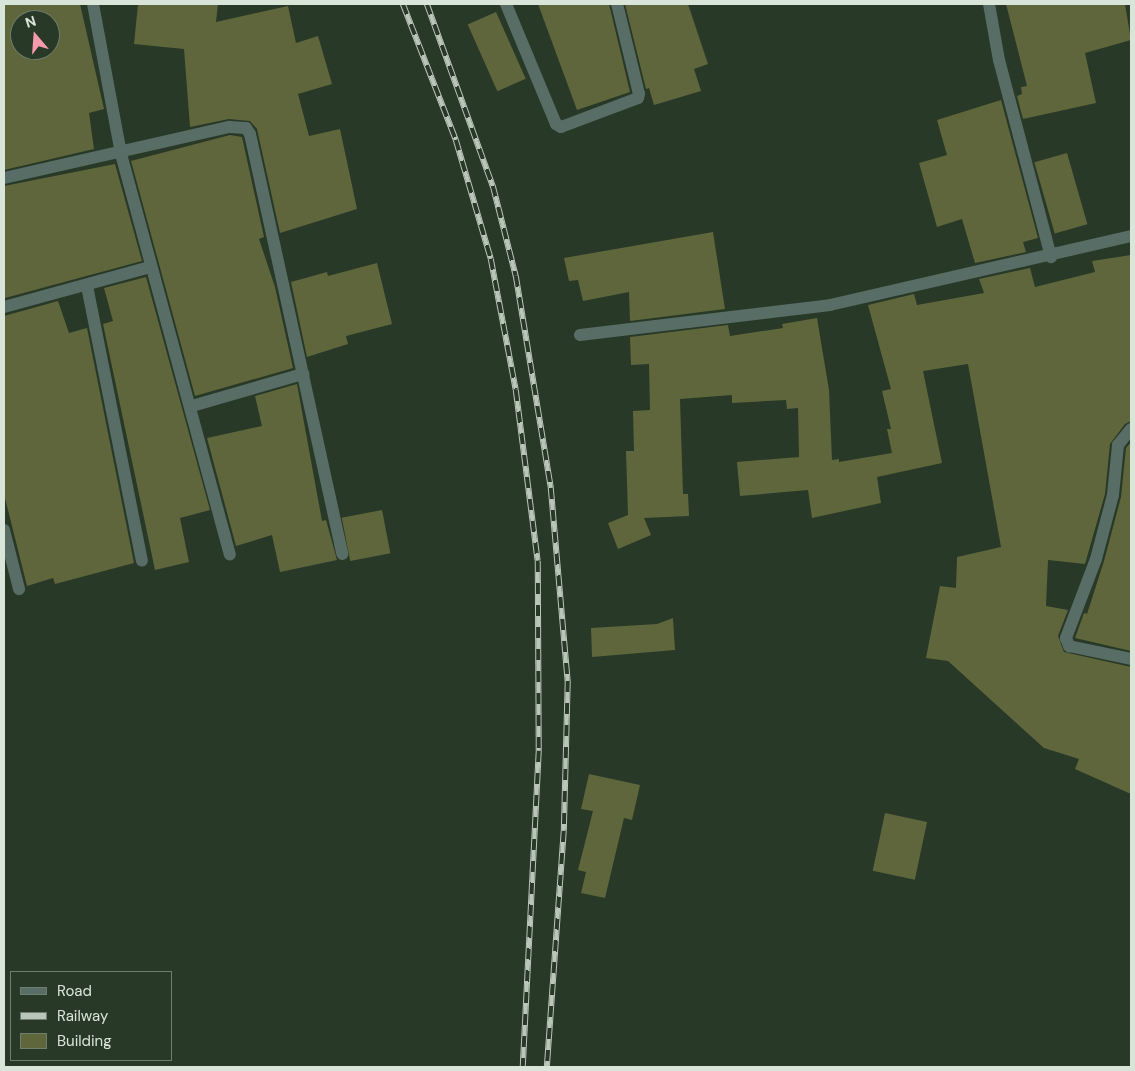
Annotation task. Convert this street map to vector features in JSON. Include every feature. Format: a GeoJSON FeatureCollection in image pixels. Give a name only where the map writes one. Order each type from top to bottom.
{"type":"FeatureCollection","features":[{"type":"Feature","properties":{"kind":"street"},"geometry":{"type":"LineString","coordinates":[[93,4],[121,154],[150,267],[192,406],[230,554]]}},
{"type":"Feature","properties":{"kind":"street"},"geometry":{"type":"LineString","coordinates":[[506,4],[556,124],[560,127],[638,98],[639,94],[617,4]]}},
{"type":"Feature","properties":{"kind":"street"},"geometry":{"type":"LineString","coordinates":[[989,4],[999,60],[1051,257]]}},
{"type":"Feature","properties":{"kind":"street"},"geometry":{"type":"LineString","coordinates":[[4,178],[121,154],[229,128],[246,128],[250,134],[342,554]]}},
{"type":"Feature","properties":{"kind":"street"},"geometry":{"type":"LineString","coordinates":[[580,335],[830,305],[1051,257],[1131,236]]}},
{"type":"Feature","properties":{"kind":"street"},"geometry":{"type":"LineString","coordinates":[[4,307],[87,286],[150,267]]}},
{"type":"Feature","properties":{"kind":"street"},"geometry":{"type":"LineString","coordinates":[[87,286],[142,561]]}},
{"type":"Feature","properties":{"kind":"street"},"geometry":{"type":"LineString","coordinates":[[192,406],[304,374]]}},
{"type":"Feature","properties":{"kind":"street"},"geometry":{"type":"LineString","coordinates":[[1131,429],[1118,445],[1113,495],[1096,559],[1066,638],[1070,646],[1131,660]]}},
{"type":"Feature","properties":{"kind":"street"},"geometry":{"type":"LineString","coordinates":[[4,530],[19,589]]}},
{"type":"Feature","properties":{"kind":"building"},"geometry":{"type":"Polygon","coordinates":[[[4,4],[80,4],[104,109],[89,113],[94,149],[4,170],[4,4]]]}},
{"type":"Feature","properties":{"kind":"building"},"geometry":{"type":"Polygon","coordinates":[[[138,4],[218,4],[216,22],[288,6],[296,43],[318,36],[332,84],[298,94],[309,136],[340,129],[357,209],[280,233],[257,129],[250,121],[229,119],[190,127],[184,49],[134,44],[138,4]]]}},
{"type":"Feature","properties":{"kind":"building"},"geometry":{"type":"Polygon","coordinates":[[[538,4],[609,4],[630,92],[577,110],[538,4]]]}},
{"type":"Feature","properties":{"kind":"building"},"geometry":{"type":"Polygon","coordinates":[[[625,4],[688,4],[708,64],[694,69],[701,91],[654,105],[649,88],[646,89],[625,4]]]}},
{"type":"Feature","properties":{"kind":"building"},"geometry":{"type":"Polygon","coordinates":[[[1006,4],[1125,4],[1131,40],[1085,53],[1096,103],[1023,119],[1017,96],[1022,94],[1021,87],[1027,86],[1006,4]]]}},
{"type":"Feature","properties":{"kind":"building"},"geometry":{"type":"Polygon","coordinates":[[[496,12],[526,79],[497,91],[468,25],[496,12]]]}},
{"type":"Feature","properties":{"kind":"building"},"geometry":{"type":"Polygon","coordinates":[[[1001,100],[1038,238],[1023,242],[1026,252],[975,263],[962,219],[937,227],[919,163],[947,155],[937,120],[1001,100]]]}},
{"type":"Feature","properties":{"kind":"building"},"geometry":{"type":"Polygon","coordinates":[[[230,135],[242,137],[264,237],[259,239],[275,287],[293,368],[195,396],[131,161],[230,135]]]}},
{"type":"Feature","properties":{"kind":"building"},"geometry":{"type":"Polygon","coordinates":[[[1067,153],[1087,224],[1055,234],[1034,162],[1067,153]]]}},
{"type":"Feature","properties":{"kind":"building"},"geometry":{"type":"Polygon","coordinates":[[[115,164],[142,261],[5,298],[4,186],[115,164]]]}},
{"type":"Feature","properties":{"kind":"building"},"geometry":{"type":"Polygon","coordinates":[[[713,232],[725,309],[630,321],[629,292],[583,301],[578,280],[569,281],[564,258],[713,232]]]}},
{"type":"Feature","properties":{"kind":"building"},"geometry":{"type":"Polygon","coordinates":[[[1131,255],[1131,421],[1125,424],[1110,444],[1105,494],[1085,564],[1048,560],[1046,606],[1068,610],[1058,636],[1064,652],[1131,667],[1131,794],[1075,769],[1079,759],[1044,748],[948,661],[926,658],[940,586],[956,588],[957,557],[1001,547],[968,364],[923,371],[942,463],[877,477],[881,503],[812,518],[808,490],[740,496],[737,462],[799,457],[798,408],[787,409],[786,400],[732,403],[732,395],[680,399],[683,494],[688,494],[689,516],[644,518],[651,535],[618,549],[608,523],[628,515],[626,451],[634,451],[633,411],[650,410],[649,364],[631,365],[630,337],[728,325],[730,336],[783,328],[782,324],[817,318],[829,390],[832,460],[839,459],[839,462],[892,453],[887,429],[891,429],[882,391],[891,389],[868,305],[914,294],[917,305],[984,293],[979,279],[1030,268],[1035,287],[1095,272],[1092,261],[1131,255]]]}},
{"type":"Feature","properties":{"kind":"building"},"geometry":{"type":"Polygon","coordinates":[[[377,263],[392,324],[346,336],[348,344],[307,357],[291,282],[327,272],[328,276],[377,263]]]}},
{"type":"Feature","properties":{"kind":"building"},"geometry":{"type":"Polygon","coordinates":[[[146,277],[210,510],[180,518],[189,562],[155,570],[103,324],[113,321],[104,288],[146,277]]]}},
{"type":"Feature","properties":{"kind":"building"},"geometry":{"type":"Polygon","coordinates":[[[58,301],[69,333],[87,328],[134,563],[55,584],[53,578],[27,586],[4,494],[4,316],[58,301]]]}},
{"type":"Feature","properties":{"kind":"building"},"geometry":{"type":"Polygon","coordinates":[[[297,384],[322,521],[326,520],[337,560],[280,572],[272,535],[236,546],[207,438],[262,426],[255,396],[297,384]]]}},
{"type":"Feature","properties":{"kind":"building"},"geometry":{"type":"Polygon","coordinates":[[[1131,442],[1131,651],[1075,638],[1084,613],[1087,614],[1104,561],[1121,497],[1126,448],[1131,442]]]}},
{"type":"Feature","properties":{"kind":"building"},"geometry":{"type":"Polygon","coordinates":[[[382,510],[390,553],[350,561],[342,518],[382,510]]]}},
{"type":"Feature","properties":{"kind":"building"},"geometry":{"type":"Polygon","coordinates":[[[673,618],[675,650],[592,657],[591,628],[657,624],[673,618]]]}},
{"type":"Feature","properties":{"kind":"building"},"geometry":{"type":"Polygon","coordinates":[[[589,774],[640,785],[632,820],[624,818],[605,898],[581,893],[586,872],[578,870],[593,811],[581,809],[589,774]]]}},
{"type":"Feature","properties":{"kind":"building"},"geometry":{"type":"Polygon","coordinates":[[[885,813],[927,822],[915,880],[873,871],[885,813]]]}},
{"type":"Feature","properties":{"kind":"railway"},"geometry":{"type":"LineString","coordinates":[[403,4],[456,140],[491,259],[516,390],[538,561],[539,751],[523,1067]]}},
{"type":"Feature","properties":{"kind":"railway"},"geometry":{"type":"LineString","coordinates":[[427,4],[493,186],[516,276],[551,488],[568,681],[564,831],[547,1067]]}}]}
